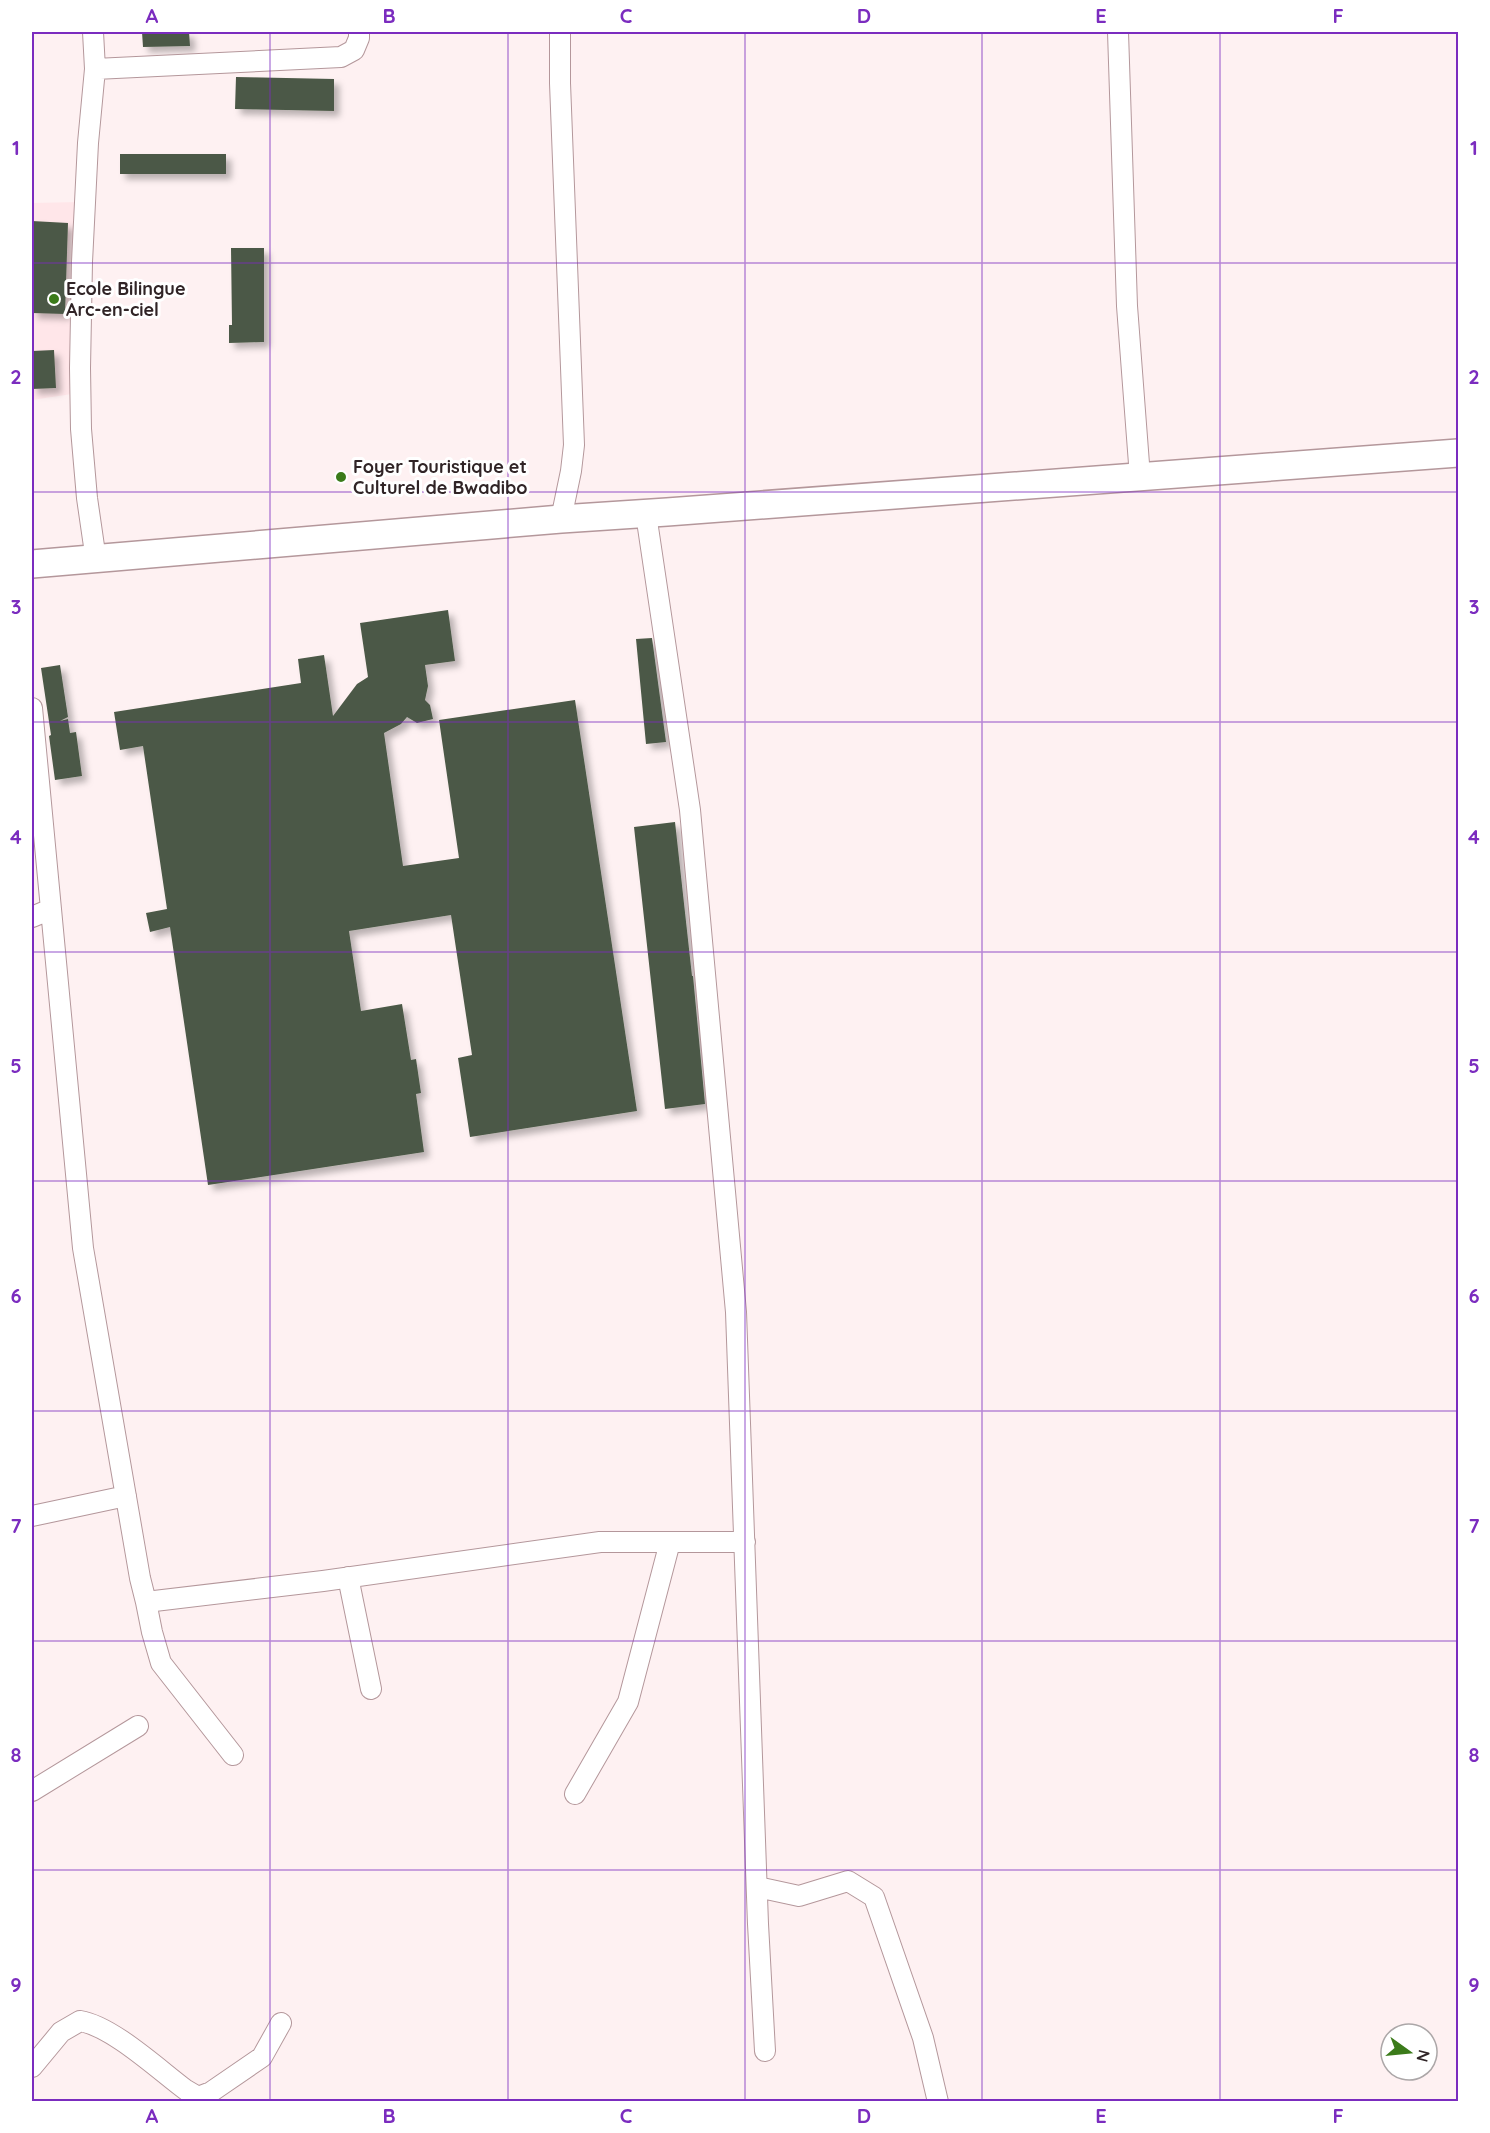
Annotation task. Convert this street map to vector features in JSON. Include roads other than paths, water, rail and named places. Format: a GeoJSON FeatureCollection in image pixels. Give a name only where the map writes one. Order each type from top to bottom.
{"type":"FeatureCollection","features":[{"type":"Feature","properties":{"kind":"main road"},"geometry":{"type":"LineString","coordinates":[[32,564],[561,519],[1458,453]]}},
{"type":"Feature","properties":{"kind":"street"},"geometry":{"type":"LineString","coordinates":[[93,32],[95,69],[88,143],[82,262],[80,368],[81,429],[87,498],[96,560]]}},
{"type":"Feature","properties":{"kind":"street"},"geometry":{"type":"LineString","coordinates":[[95,69],[341,57],[354,50],[359,32]]}},
{"type":"Feature","properties":{"kind":"street"},"geometry":{"type":"LineString","coordinates":[[560,32],[573,445],[571,471],[561,519]]}},
{"type":"Feature","properties":{"kind":"street"},"geometry":{"type":"LineString","coordinates":[[1118,32],[1127,306],[1140,477]]}},
{"type":"Feature","properties":{"kind":"street"},"geometry":{"type":"LineString","coordinates":[[646,514],[690,810],[736,1312],[765,2051]]}},
{"type":"Feature","properties":{"kind":"street"},"geometry":{"type":"LineString","coordinates":[[32,708],[83,1248],[140,1578],[161,1663],[233,1755]]}},
{"type":"Feature","properties":{"kind":"street"},"geometry":{"type":"LineString","coordinates":[[32,917],[51,909]]}},
{"type":"Feature","properties":{"kind":"street"},"geometry":{"type":"LineString","coordinates":[[32,1516],[126,1496]]}},
{"type":"Feature","properties":{"kind":"street"},"geometry":{"type":"LineString","coordinates":[[146,1602],[600,1542],[745,1542]]}},
{"type":"Feature","properties":{"kind":"street"},"geometry":{"type":"LineString","coordinates":[[575,1794],[628,1702],[670,1542]]}},
{"type":"Feature","properties":{"kind":"street"},"geometry":{"type":"LineString","coordinates":[[348,1577],[371,1689]]}},
{"type":"Feature","properties":{"kind":"street"},"geometry":{"type":"LineString","coordinates":[[32,1791],[138,1726]]}},
{"type":"Feature","properties":{"kind":"street"},"geometry":{"type":"LineString","coordinates":[[757,1887],[800,1896],[848,1881],[874,1897],[923,2038],[938,2102]]}},
{"type":"Feature","properties":{"kind":"street"},"geometry":{"type":"LineString","coordinates":[[32,2067],[61,2032],[80,2021],[92,2023],[107,2030],[198,2097],[211,2092],[262,2057],[281,2023]]}},
{"type":"Feature","properties":{"kind":"place","name":"Ecole Bilingue Arc-en-ciel"},"geometry":{"type":"Point","coordinates":[54,299]}},
{"type":"Feature","properties":{"kind":"place","name":"Foyer Touristique et Culturel de Bwadibo"},"geometry":{"type":"Point","coordinates":[341,477]}}]}
